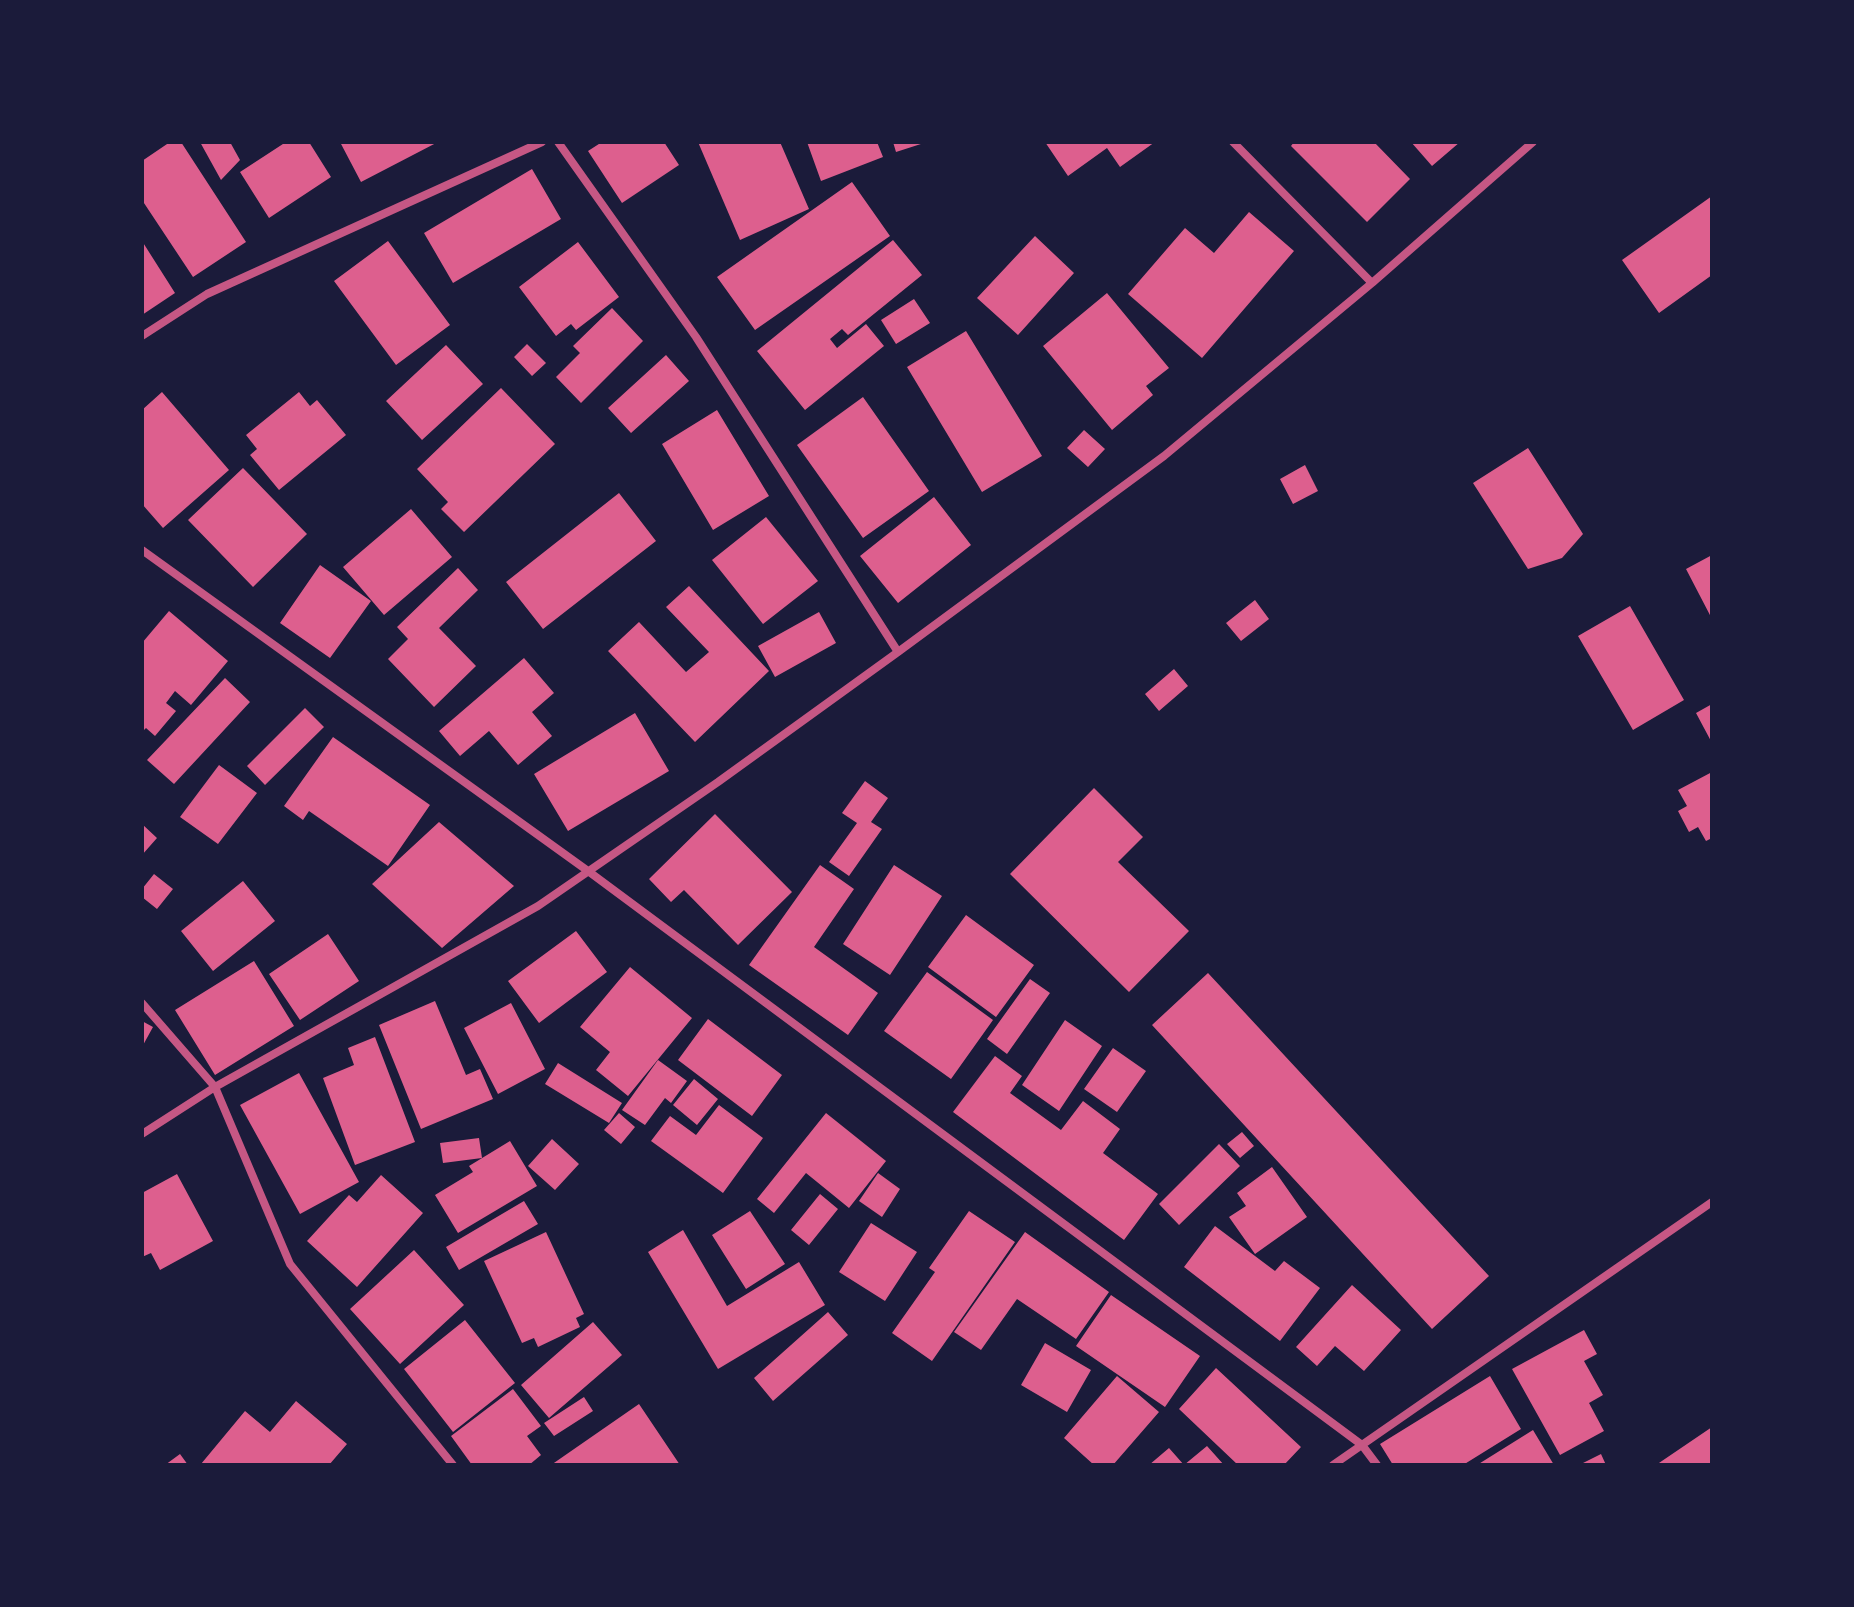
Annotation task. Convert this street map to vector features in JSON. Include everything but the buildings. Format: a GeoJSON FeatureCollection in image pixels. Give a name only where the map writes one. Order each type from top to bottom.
{"type":"FeatureCollection","features":[{"type":"Feature","properties":{"kind":"street"},"geometry":{"type":"LineString","coordinates":[[142,336],[207,294],[542,142]]}},
{"type":"Feature","properties":{"kind":"street"},"geometry":{"type":"LineString","coordinates":[[558,142],[696,337],[898,652]]}},
{"type":"Feature","properties":{"kind":"street"},"geometry":{"type":"LineString","coordinates":[[1233,142],[1372,283]]}},
{"type":"Feature","properties":{"kind":"street"},"geometry":{"type":"LineString","coordinates":[[142,1134],[215,1087],[538,906],[718,782],[1164,456],[1372,283],[1533,142]]}},
{"type":"Feature","properties":{"kind":"street"},"geometry":{"type":"LineString","coordinates":[[142,550],[588,871],[1362,1445],[1377,1465]]}},
{"type":"Feature","properties":{"kind":"street"},"geometry":{"type":"LineString","coordinates":[[142,1003],[215,1087],[290,1264],[453,1465]]}},
{"type":"Feature","properties":{"kind":"street"},"geometry":{"type":"LineString","coordinates":[[1333,1465],[1711,1206]]}}]}
